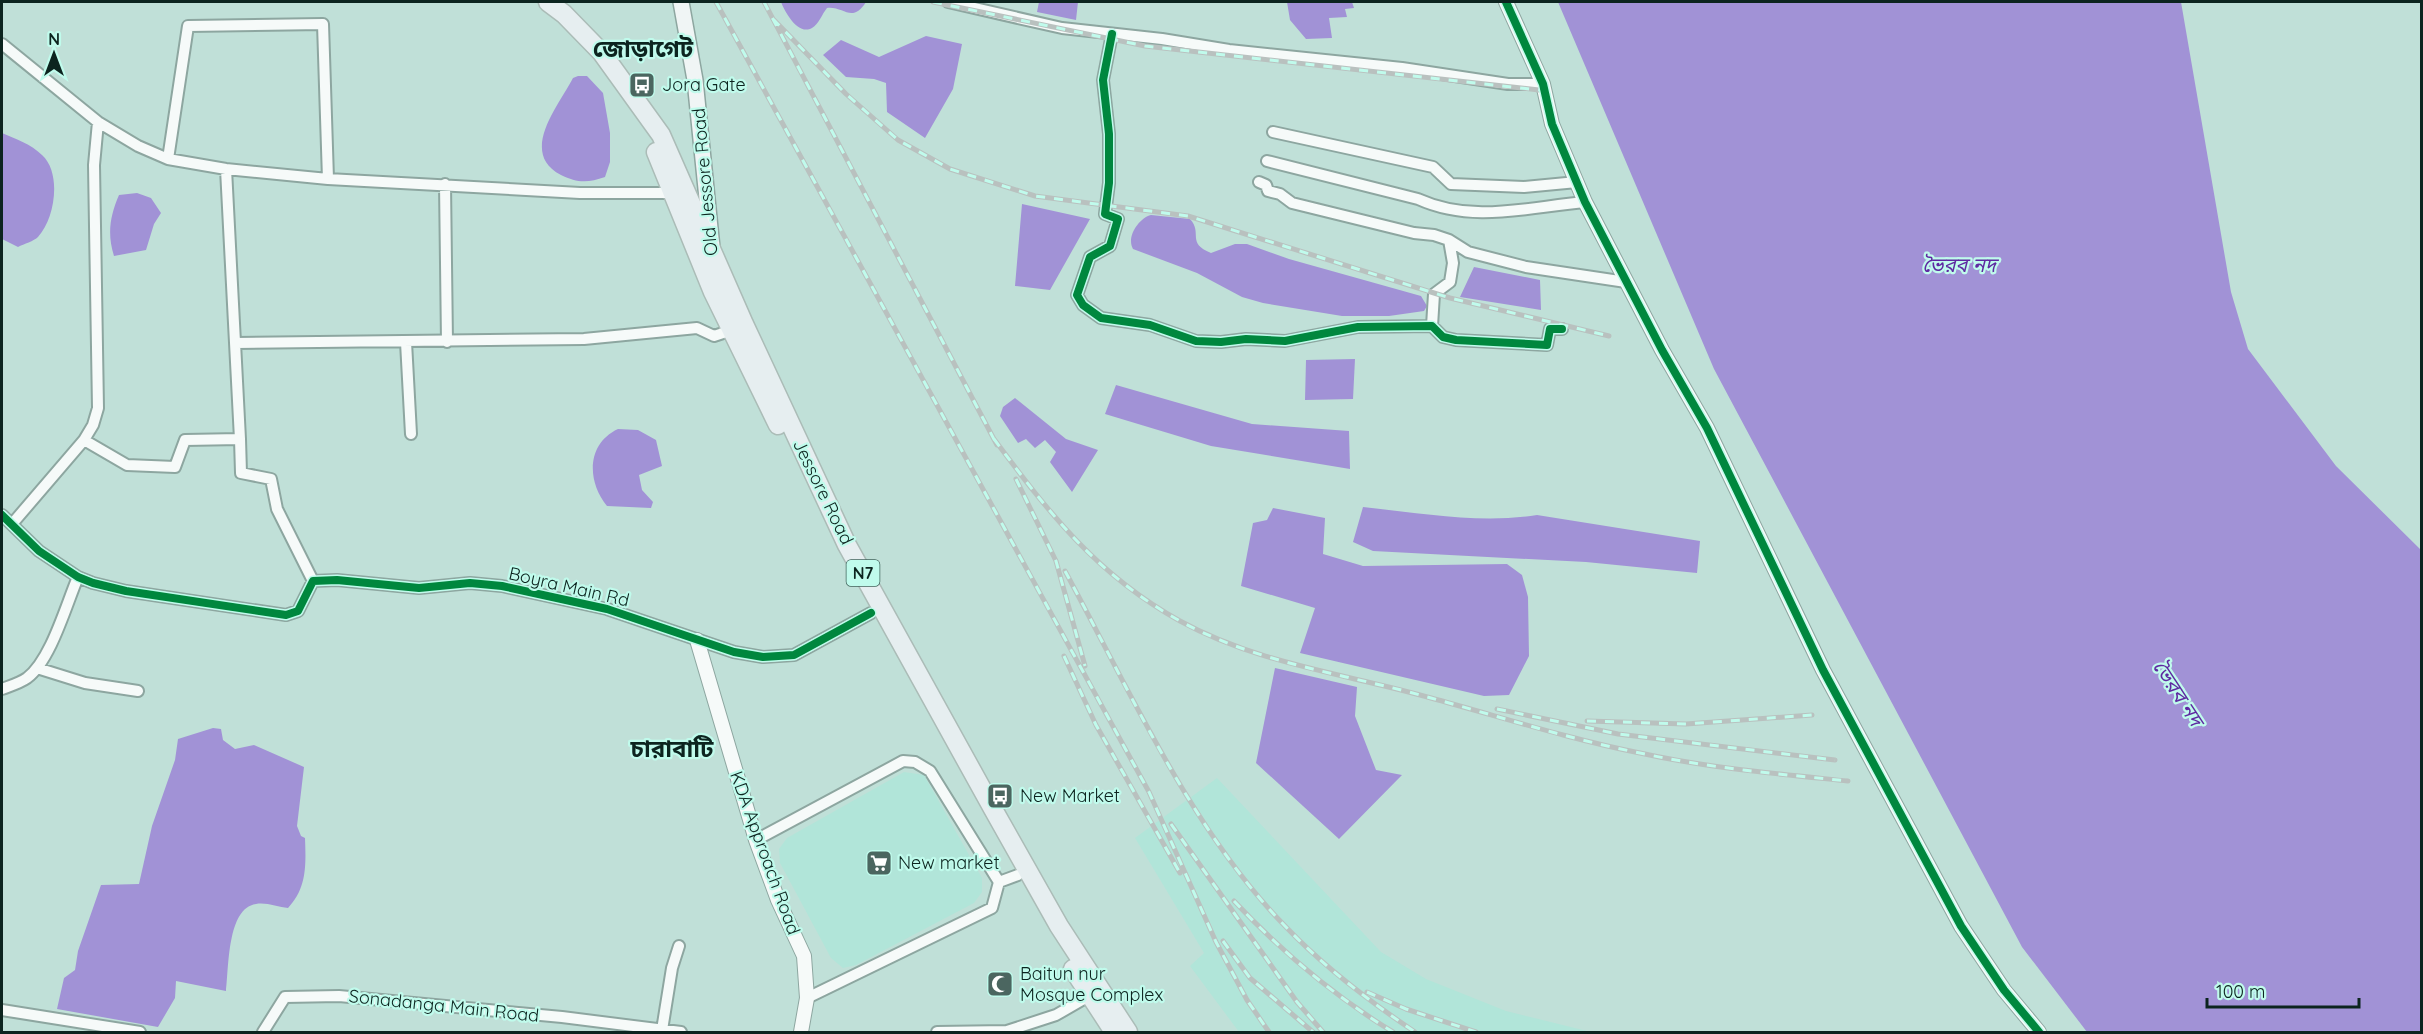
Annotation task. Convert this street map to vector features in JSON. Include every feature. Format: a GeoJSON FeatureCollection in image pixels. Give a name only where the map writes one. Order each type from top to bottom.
{"type":"FeatureCollection","features":[{"type":"Feature","properties":{"kind":"highway","name":"Jessore Road"},"geometry":{"type":"LineString","coordinates":[[548,2],[564,14],[602,53],[661,135],[713,254],[853,555],[938,714],[1059,926],[1128,1032]]}},
{"type":"Feature","properties":{"kind":"highway","name":"Jessore Road"},"geometry":{"type":"LineString","coordinates":[[633,94],[713,292],[835,547],[1018,875],[1089,996],[1114,1032]]}},
{"type":"Feature","properties":{"kind":"main road","name":"Old Jessore Road"},"geometry":{"type":"LineString","coordinates":[[679,5],[695,80],[713,254],[713,292]]}},
{"type":"Feature","properties":{"kind":"street"},"geometry":{"type":"LineString","coordinates":[[948,2],[1062,28],[1228,50],[1402,68],[1508,84],[1543,84]]}},
{"type":"Feature","properties":{"kind":"street"},"geometry":{"type":"LineString","coordinates":[[1506,2],[1543,84],[1552,124],[1585,202],[1626,282],[1707,428],[1823,670],[1961,926],[2004,990],[2039,1032]]}},
{"type":"Feature","properties":{"kind":"street"},"geometry":{"type":"LineString","coordinates":[[168,159],[188,26],[323,24],[328,179]]}},
{"type":"Feature","properties":{"kind":"street"},"geometry":{"type":"LineString","coordinates":[[1112,34],[1103,80],[1109,134],[1109,183],[1106,214],[1118,219],[1110,246],[1090,257],[1077,295],[1083,305],[1101,318],[1150,325],[1196,341],[1221,342],[1246,339],[1285,341],[1358,327],[1432,326],[1443,337],[1456,340],[1547,345],[1550,329],[1562,329]]}},
{"type":"Feature","properties":{"kind":"street"},"geometry":{"type":"LineString","coordinates":[[2,44],[98,122],[138,146],[168,159],[226,169],[328,179],[445,184],[580,194],[673,193]]}},
{"type":"Feature","properties":{"kind":"street"},"geometry":{"type":"LineString","coordinates":[[12,524],[84,440],[93,425],[98,408],[94,165],[98,122]]}},
{"type":"Feature","properties":{"kind":"street"},"geometry":{"type":"LineString","coordinates":[[1273,132],[1410,160],[1433,167],[1451,184],[1524,187],[1577,182]]}},
{"type":"Feature","properties":{"kind":"street"},"geometry":{"type":"LineString","coordinates":[[1267,161],[1418,199],[1432,207],[1463,212],[1504,213],[1585,202]]}},
{"type":"Feature","properties":{"kind":"street"},"geometry":{"type":"LineString","coordinates":[[2,515],[39,551],[78,577],[126,591],[286,615],[298,611],[313,582],[277,509],[271,479],[241,473],[226,169]]}},
{"type":"Feature","properties":{"kind":"street"},"geometry":{"type":"LineString","coordinates":[[1259,182],[1266,185],[1268,191],[1280,194],[1292,203],[1449,240],[1468,252],[1526,267],[1626,282]]}},
{"type":"Feature","properties":{"kind":"street"},"geometry":{"type":"LineString","coordinates":[[445,184],[447,342]]}},
{"type":"Feature","properties":{"kind":"street"},"geometry":{"type":"LineString","coordinates":[[1432,326],[1434,294],[1450,282],[1453,263],[1449,240]]}},
{"type":"Feature","properties":{"kind":"street"},"geometry":{"type":"LineString","coordinates":[[236,343],[584,339],[697,328],[714,336],[732,330]]}},
{"type":"Feature","properties":{"kind":"street"},"geometry":{"type":"LineString","coordinates":[[406,342],[411,434]]}},
{"type":"Feature","properties":{"kind":"street"},"geometry":{"type":"LineString","coordinates":[[84,440],[127,465],[175,467],[185,440],[240,439]]}},
{"type":"Feature","properties":{"kind":"street"},"geometry":{"type":"LineString","coordinates":[[2,689],[26,679],[37,668],[53,639],[78,577]]}},
{"type":"Feature","properties":{"kind":"street","name":"Boyra Main Rd"},"geometry":{"type":"LineString","coordinates":[[313,582],[337,580],[419,588],[470,583],[502,586],[607,609],[734,652],[763,657],[794,655],[871,613]]}},
{"type":"Feature","properties":{"kind":"street","name":"KDA Approach Road"},"geometry":{"type":"LineString","coordinates":[[697,640],[756,840],[778,900],[804,957],[807,998],[801,1032]]}},
{"type":"Feature","properties":{"kind":"street"},"geometry":{"type":"LineString","coordinates":[[37,668],[85,683],[138,691]]}},
{"type":"Feature","properties":{"kind":"street"},"geometry":{"type":"LineString","coordinates":[[756,840],[903,761],[915,762],[930,771],[999,882],[992,908],[807,998]]}},
{"type":"Feature","properties":{"kind":"street"},"geometry":{"type":"LineString","coordinates":[[999,882],[1018,875]]}},
{"type":"Feature","properties":{"kind":"street"},"geometry":{"type":"LineString","coordinates":[[662,1030],[672,968],[679,946]]}},
{"type":"Feature","properties":{"kind":"street","name":"Sonadanga Main Road"},"geometry":{"type":"LineString","coordinates":[[263,1032],[285,997],[339,996],[681,1032]]}},
{"type":"Feature","properties":{"kind":"street"},"geometry":{"type":"LineString","coordinates":[[937,1032],[1007,1031],[1056,1015],[1089,996]]}},
{"type":"Feature","properties":{"kind":"street"},"geometry":{"type":"LineString","coordinates":[[2,1010],[140,1032]]}},
{"type":"Feature","properties":{"kind":"shaded area"},"geometry":{"type":"Polygon","coordinates":[[[904,772],[924,775],[982,878],[982,892],[974,903],[856,965],[843,968],[831,958],[780,863],[779,849],[787,838],[904,772]]]}},
{"type":"Feature","properties":{"kind":"shaded area"},"geometry":{"type":"Polygon","coordinates":[[[1217,778],[1381,952],[1426,979],[1506,1011],[1591,1032],[1239,1032],[1190,966],[1204,953],[1135,838],[1217,778]]]}},
{"type":"Feature","properties":{"kind":"water"},"geometry":{"type":"Polygon","coordinates":[[[781,2],[866,2],[852,13],[827,8],[817,24],[807,30],[793,22],[781,2]]]}},
{"type":"Feature","properties":{"kind":"water"},"geometry":{"type":"Polygon","coordinates":[[[1039,2],[1078,2],[1076,20],[1037,12],[1039,2]]]}},
{"type":"Feature","properties":{"kind":"water"},"geometry":{"type":"Polygon","coordinates":[[[1287,2],[1352,2],[1354,8],[1345,9],[1347,17],[1329,18],[1332,38],[1306,39],[1290,20],[1287,2]]]}},
{"type":"Feature","properties":{"kind":"water","name":"ভৈরব নদ"},"geometry":{"type":"Polygon","coordinates":[[[1558,2],[2181,2],[2231,292],[2248,349],[2336,466],[2421,550],[2421,1032],[2087,1032],[2022,947],[1714,369],[1558,2]]]}},
{"type":"Feature","properties":{"kind":"water"},"geometry":{"type":"Polygon","coordinates":[[[926,36],[962,44],[953,89],[925,138],[887,112],[886,83],[874,79],[846,77],[823,55],[841,40],[879,57],[926,36]]]}},
{"type":"Feature","properties":{"kind":"water"},"geometry":{"type":"Polygon","coordinates":[[[587,76],[603,93],[610,133],[610,162],[605,177],[588,181],[572,180],[561,175],[549,166],[543,154],[542,142],[546,128],[573,78],[587,76]]]}},
{"type":"Feature","properties":{"kind":"water"},"geometry":{"type":"Polygon","coordinates":[[[2,133],[38,151],[48,163],[54,184],[52,208],[44,229],[38,237],[18,247],[2,239],[2,133]]]}},
{"type":"Feature","properties":{"kind":"water"},"geometry":{"type":"Polygon","coordinates":[[[137,193],[151,198],[161,213],[154,224],[146,250],[114,256],[110,233],[116,203],[119,195],[137,193]]]}},
{"type":"Feature","properties":{"kind":"water"},"geometry":{"type":"Polygon","coordinates":[[[1022,204],[1090,219],[1050,290],[1015,286],[1022,204]]]}},
{"type":"Feature","properties":{"kind":"water"},"geometry":{"type":"Polygon","coordinates":[[[1151,215],[1190,219],[1194,224],[1197,242],[1211,253],[1235,244],[1247,244],[1289,259],[1421,296],[1427,306],[1424,311],[1389,316],[1342,316],[1263,303],[1242,297],[1197,273],[1133,249],[1132,234],[1142,220],[1151,215]]]}},
{"type":"Feature","properties":{"kind":"water"},"geometry":{"type":"Polygon","coordinates":[[[1474,267],[1540,280],[1541,310],[1460,297],[1474,267]]]}},
{"type":"Feature","properties":{"kind":"water"},"geometry":{"type":"Polygon","coordinates":[[[1355,359],[1353,399],[1305,400],[1306,360],[1355,359]]]}},
{"type":"Feature","properties":{"kind":"water"},"geometry":{"type":"Polygon","coordinates":[[[1116,385],[1252,424],[1349,431],[1350,469],[1211,446],[1105,414],[1116,385]]]}},
{"type":"Feature","properties":{"kind":"water"},"geometry":{"type":"Polygon","coordinates":[[[1015,398],[1066,439],[1098,450],[1072,492],[1050,462],[1056,452],[1045,440],[1035,448],[1026,439],[1018,443],[1000,416],[1003,407],[1015,398]]]}},
{"type":"Feature","properties":{"kind":"water"},"geometry":{"type":"Polygon","coordinates":[[[618,429],[638,430],[656,440],[662,466],[639,475],[642,490],[653,502],[651,508],[607,506],[600,496],[593,475],[595,454],[600,444],[618,429]]]}},
{"type":"Feature","properties":{"kind":"water"},"geometry":{"type":"Polygon","coordinates":[[[1363,507],[1472,518],[1537,515],[1700,541],[1697,573],[1586,562],[1373,551],[1353,542],[1363,507]]]}},
{"type":"Feature","properties":{"kind":"water"},"geometry":{"type":"Polygon","coordinates":[[[1273,508],[1325,518],[1323,554],[1363,566],[1507,564],[1522,575],[1528,597],[1529,656],[1509,695],[1484,696],[1300,653],[1315,608],[1241,586],[1253,523],[1267,520],[1273,508]]]}},
{"type":"Feature","properties":{"kind":"water"},"geometry":{"type":"Polygon","coordinates":[[[1275,668],[1357,687],[1355,716],[1376,770],[1402,775],[1339,839],[1256,763],[1275,668]]]}},
{"type":"Feature","properties":{"kind":"water"},"geometry":{"type":"Polygon","coordinates":[[[213,728],[221,729],[223,740],[235,749],[254,745],[304,767],[297,826],[301,836],[305,838],[305,867],[299,892],[288,908],[256,904],[247,908],[240,916],[231,940],[226,991],[176,981],[175,998],[158,1027],[57,1009],[64,978],[75,970],[78,951],[101,885],[139,884],[152,826],[175,760],[178,739],[213,728]]]}},
{"type":"Feature","properties":{"kind":"railway"},"geometry":{"type":"LineString","coordinates":[[716,2],[1149,792],[1216,942],[1247,1000],[1269,1032]]}},
{"type":"Feature","properties":{"kind":"railway"},"geometry":{"type":"LineString","coordinates":[[764,2],[997,445]]}},
{"type":"Feature","properties":{"kind":"railway"},"geometry":{"type":"LineString","coordinates":[[933,2],[1145,46],[1539,90]]}},
{"type":"Feature","properties":{"kind":"railway"},"geometry":{"type":"LineString","coordinates":[[773,19],[846,94],[898,140],[950,169],[1035,196],[1188,216],[1450,298],[1609,336]]}},
{"type":"Feature","properties":{"kind":"railway"},"geometry":{"type":"LineString","coordinates":[[994,439],[1055,517],[1099,563],[1150,603],[1210,636],[1240,648],[1303,667],[1614,747],[1718,767],[1848,781]]}},
{"type":"Feature","properties":{"kind":"railway"},"geometry":{"type":"LineString","coordinates":[[1016,479],[1056,561],[1085,666]]}},
{"type":"Feature","properties":{"kind":"railway"},"geometry":{"type":"LineString","coordinates":[[1065,571],[1164,757],[1220,847],[1251,888],[1315,955],[1415,1032]]}},
{"type":"Feature","properties":{"kind":"railway"},"geometry":{"type":"LineString","coordinates":[[1064,656],[1096,725],[1180,873]]}},
{"type":"Feature","properties":{"kind":"railway"},"geometry":{"type":"LineString","coordinates":[[1497,709],[1618,734],[1835,760]]}},
{"type":"Feature","properties":{"kind":"railway"},"geometry":{"type":"LineString","coordinates":[[1587,721],[1686,724],[1812,715]]}},
{"type":"Feature","properties":{"kind":"railway"},"geometry":{"type":"LineString","coordinates":[[1171,824],[1297,1002],[1323,1032]]}},
{"type":"Feature","properties":{"kind":"railway"},"geometry":{"type":"LineString","coordinates":[[1234,901],[1270,938],[1309,972],[1393,1032]]}},
{"type":"Feature","properties":{"kind":"railway"},"geometry":{"type":"LineString","coordinates":[[1223,941],[1250,978],[1313,1032]]}},
{"type":"Feature","properties":{"kind":"railway"},"geometry":{"type":"LineString","coordinates":[[1367,992],[1406,1009],[1476,1032]]}},
{"type":"Feature","properties":{"kind":"cycle path"},"geometry":{"type":"LineString","coordinates":[[1506,2],[1543,84],[1552,124],[1585,202],[1662,350],[1707,428],[1823,670],[1961,926],[2004,990],[2039,1032]]}},
{"type":"Feature","properties":{"kind":"cycle path"},"geometry":{"type":"LineString","coordinates":[[1112,34],[1103,80],[1109,134],[1109,183],[1105,214],[1118,219],[1110,246],[1090,257],[1077,295],[1083,305],[1101,318],[1150,325],[1196,341],[1221,342],[1246,339],[1285,341],[1358,327],[1432,326],[1443,337],[1456,340],[1547,345],[1550,329],[1562,329]]}},
{"type":"Feature","properties":{"kind":"cycle path"},"geometry":{"type":"LineString","coordinates":[[2,515],[39,551],[78,577],[93,583],[126,591],[286,615],[298,611],[313,581],[337,580],[419,588],[470,583],[502,586],[607,609],[734,652],[763,657],[794,655],[871,613]]}},
{"type":"Feature","properties":{"kind":"place","name":"Jora Gate"},"geometry":{"type":"Point","coordinates":[642,85]}},
{"type":"Feature","properties":{"kind":"place","name":"New Market"},"geometry":{"type":"Point","coordinates":[1000,796]}},
{"type":"Feature","properties":{"kind":"place","name":"New market"},"geometry":{"type":"Point","coordinates":[879,863]}},
{"type":"Feature","properties":{"kind":"place","name":"Baitun nur Mosque Complex"},"geometry":{"type":"Point","coordinates":[1000,984]}},
{"type":"Feature","properties":{"kind":"district","name":"জোড়াগেট"},"geometry":{"type":"Point","coordinates":[643,49]}},
{"type":"Feature","properties":{"kind":"district","name":"চারাবাটি"},"geometry":{"type":"Point","coordinates":[672,749]}}]}
